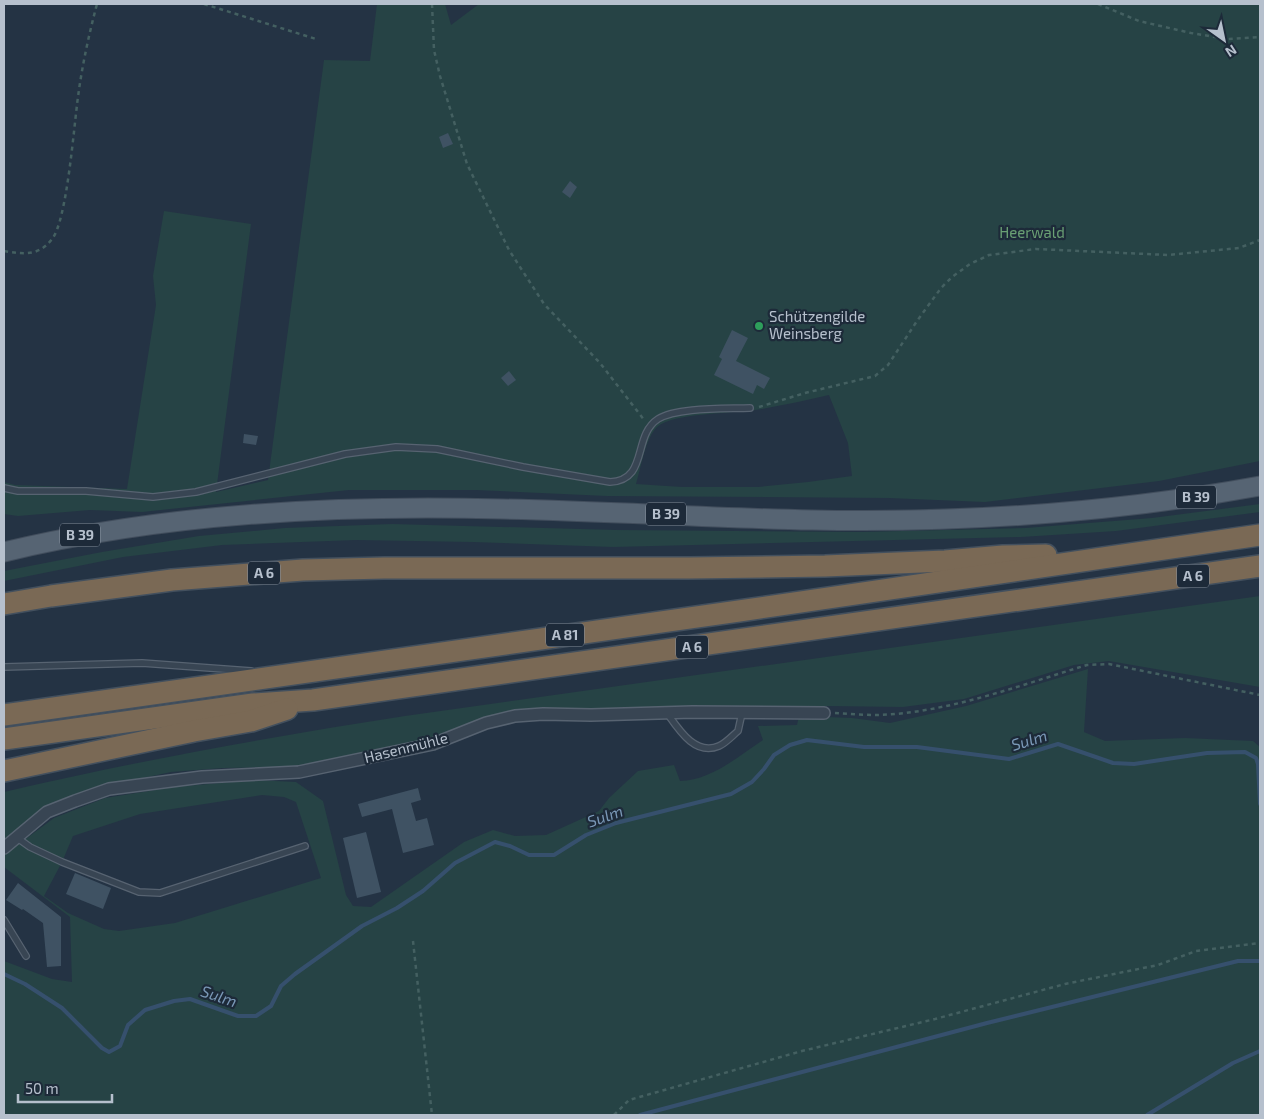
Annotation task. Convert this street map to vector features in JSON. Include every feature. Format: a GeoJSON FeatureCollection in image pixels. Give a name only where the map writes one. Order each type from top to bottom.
{"type":"FeatureCollection","features":[{"type":"Feature","properties":{"kind":"highway","name":"A 6"},"geometry":{"type":"LineString","coordinates":[[4,604],[172,580],[302,570],[768,567],[945,561],[1003,556],[1127,555],[1260,535]]}},
{"type":"Feature","properties":{"kind":"highway","name":"A 81"},"geometry":{"type":"LineString","coordinates":[[4,715],[1127,555]]}},
{"type":"Feature","properties":{"kind":"highway","name":"A 6"},"geometry":{"type":"LineString","coordinates":[[4,771],[184,733],[252,721],[314,700],[1260,566]]}},
{"type":"Feature","properties":{"kind":"highway"},"geometry":{"type":"LineString","coordinates":[[4,739],[252,704],[314,700]]}},
{"type":"Feature","properties":{"kind":"main road","name":"B 39"},"geometry":{"type":"LineString","coordinates":[[4,552],[84,534],[202,520],[309,511],[403,508],[500,509],[812,520],[935,520],[1065,513],[1208,496],[1260,486]]}},
{"type":"Feature","properties":{"kind":"main road"},"geometry":{"type":"LineString","coordinates":[[4,544],[27,546]]}},
{"type":"Feature","properties":{"kind":"street","name":"Hasenmühle"},"geometry":{"type":"LineString","coordinates":[[4,848],[47,812],[75,800],[109,789],[202,777],[298,772],[434,744],[486,723],[515,716],[543,714],[824,713]]}},
{"type":"Feature","properties":{"kind":"lane"},"geometry":{"type":"LineString","coordinates":[[4,488],[18,491],[86,491],[153,497],[171,496],[196,492],[345,454],[396,447],[437,449],[610,482],[620,481],[631,474],[649,426],[657,420],[675,412],[750,408]]}},
{"type":"Feature","properties":{"kind":"lane"},"geometry":{"type":"LineString","coordinates":[[4,667],[142,663],[254,671]]}},
{"type":"Feature","properties":{"kind":"lane"},"geometry":{"type":"LineString","coordinates":[[264,672],[293,674]]}},
{"type":"Feature","properties":{"kind":"lane"},"geometry":{"type":"LineString","coordinates":[[667,713],[680,733],[695,745],[707,749],[720,746],[738,731],[742,713]]}},
{"type":"Feature","properties":{"kind":"lane"},"geometry":{"type":"LineString","coordinates":[[16,837],[30,847],[62,862],[139,892],[160,894],[305,846]]}},
{"type":"Feature","properties":{"kind":"lane"},"geometry":{"type":"LineString","coordinates":[[4,920],[26,956]]}},
{"type":"Feature","properties":{"kind":"path"},"geometry":{"type":"LineString","coordinates":[[4,251],[28,254],[44,248],[54,238],[60,224],[78,96],[97,4]]}},
{"type":"Feature","properties":{"kind":"path"},"geometry":{"type":"LineString","coordinates":[[204,4],[316,39]]}},
{"type":"Feature","properties":{"kind":"path"},"geometry":{"type":"LineString","coordinates":[[432,4],[434,50],[467,164],[509,250],[544,304],[600,363],[649,426]]}},
{"type":"Feature","properties":{"kind":"path"},"geometry":{"type":"LineString","coordinates":[[1098,4],[1139,21],[1190,33],[1227,39],[1260,37]]}},
{"type":"Feature","properties":{"kind":"path"},"geometry":{"type":"LineString","coordinates":[[750,408],[776,403],[805,393],[875,376],[888,366],[941,288],[964,268],[989,255],[1036,249],[1168,255],[1239,248],[1260,240]]}},
{"type":"Feature","properties":{"kind":"path"},"geometry":{"type":"LineString","coordinates":[[824,713],[878,715],[932,709],[1087,665],[1109,664],[1260,695]]}},
{"type":"Feature","properties":{"kind":"path"},"geometry":{"type":"LineString","coordinates":[[413,941],[432,1115]]}},
{"type":"Feature","properties":{"kind":"path"},"geometry":{"type":"LineString","coordinates":[[614,1115],[629,1100],[802,1051],[935,1019],[1065,984],[1158,965],[1196,951],[1260,943]]}},
{"type":"Feature","properties":{"kind":"green space","name":"Heerwald"},"geometry":{"type":"Polygon","coordinates":[[[377,4],[445,4],[451,25],[479,4],[1260,4],[1260,461],[1159,481],[985,502],[889,498],[607,496],[476,490],[349,490],[142,512],[90,510],[18,516],[4,514],[4,482],[15,485],[127,489],[156,305],[153,276],[164,211],[251,224],[216,492],[268,480],[324,60],[370,61],[377,4]],[[829,395],[751,411],[691,416],[665,422],[657,427],[646,446],[636,484],[682,487],[758,487],[852,476],[848,443],[829,395]]]}},
{"type":"Feature","properties":{"kind":"green space"},"geometry":{"type":"Polygon","coordinates":[[[1260,504],[1260,512],[1116,531],[1021,537],[613,547],[356,540],[222,545],[123,557],[4,581],[4,571],[102,552],[199,536],[285,528],[392,524],[617,530],[861,532],[1026,528],[1152,518],[1260,504]]]}},
{"type":"Feature","properties":{"kind":"green space"},"geometry":{"type":"Polygon","coordinates":[[[1260,596],[1260,687],[1109,661],[1074,665],[964,699],[903,707],[828,706],[597,710],[536,708],[510,714],[430,740],[300,767],[223,768],[171,772],[92,789],[57,802],[28,821],[4,841],[4,792],[153,760],[405,716],[1260,596]]]}},
{"type":"Feature","properties":{"kind":"green space"},"geometry":{"type":"Polygon","coordinates":[[[1088,669],[1084,732],[1105,741],[1185,738],[1253,741],[1260,747],[1260,1115],[4,1115],[4,961],[52,979],[72,982],[70,917],[4,867],[4,855],[54,818],[105,798],[174,787],[255,780],[296,782],[323,801],[346,895],[353,906],[371,907],[464,842],[493,830],[515,836],[546,835],[599,811],[609,798],[638,771],[674,765],[680,781],[703,777],[734,760],[763,740],[758,726],[797,725],[799,716],[852,718],[890,723],[966,706],[1088,669]],[[262,795],[140,814],[73,836],[44,896],[68,913],[104,929],[119,931],[175,923],[321,878],[296,802],[284,797],[262,795]]]}},
{"type":"Feature","properties":{"kind":"building"},"geometry":{"type":"Polygon","coordinates":[[[448,133],[453,144],[443,148],[439,137],[448,133]]]}},
{"type":"Feature","properties":{"kind":"building"},"geometry":{"type":"Polygon","coordinates":[[[570,181],[577,187],[570,198],[562,192],[570,181]]]}},
{"type":"Feature","properties":{"kind":"building"},"geometry":{"type":"Polygon","coordinates":[[[732,330],[748,338],[736,361],[770,378],[764,389],[757,385],[753,394],[714,375],[722,359],[719,357],[732,330]]]}},
{"type":"Feature","properties":{"kind":"building"},"geometry":{"type":"Polygon","coordinates":[[[509,371],[516,380],[508,386],[501,378],[509,371]]]}},
{"type":"Feature","properties":{"kind":"building"},"geometry":{"type":"Polygon","coordinates":[[[244,434],[258,436],[256,445],[243,443],[244,434]]]}},
{"type":"Feature","properties":{"kind":"building"},"geometry":{"type":"Polygon","coordinates":[[[418,788],[421,800],[411,803],[416,821],[427,818],[434,845],[403,853],[392,809],[362,817],[358,804],[418,788]]]}},
{"type":"Feature","properties":{"kind":"building"},"geometry":{"type":"Polygon","coordinates":[[[366,832],[381,892],[357,898],[343,838],[366,832]]]}},
{"type":"Feature","properties":{"kind":"building"},"geometry":{"type":"Polygon","coordinates":[[[75,873],[111,888],[103,909],[66,894],[75,873]]]}},
{"type":"Feature","properties":{"kind":"building"},"geometry":{"type":"Polygon","coordinates":[[[18,883],[61,917],[61,966],[47,967],[43,923],[6,900],[18,883]]]}},
{"type":"Feature","properties":{"kind":"waterway","name":"Sulm"},"geometry":{"type":"LineString","coordinates":[[4,974],[25,984],[62,1008],[102,1048],[109,1052],[120,1046],[128,1025],[145,1010],[174,1001],[190,999],[238,1016],[256,1016],[271,1006],[281,986],[295,974],[362,926],[397,908],[423,891],[455,863],[495,842],[510,846],[529,855],[554,855],[586,835],[616,823],[731,794],[752,782],[774,755],[790,745],[807,740],[864,747],[917,747],[1009,759],[1058,744],[1113,763],[1134,764],[1207,753],[1245,752],[1256,758],[1258,764],[1260,804]]}},
{"type":"Feature","properties":{"kind":"waterway"},"geometry":{"type":"LineString","coordinates":[[640,1115],[987,1023],[1238,961],[1260,961]]}},
{"type":"Feature","properties":{"kind":"waterway"},"geometry":{"type":"LineString","coordinates":[[1147,1115],[1233,1063],[1260,1051]]}},
{"type":"Feature","properties":{"kind":"place","name":"Schützengilde Weinsberg"},"geometry":{"type":"Point","coordinates":[759,326]}}]}
